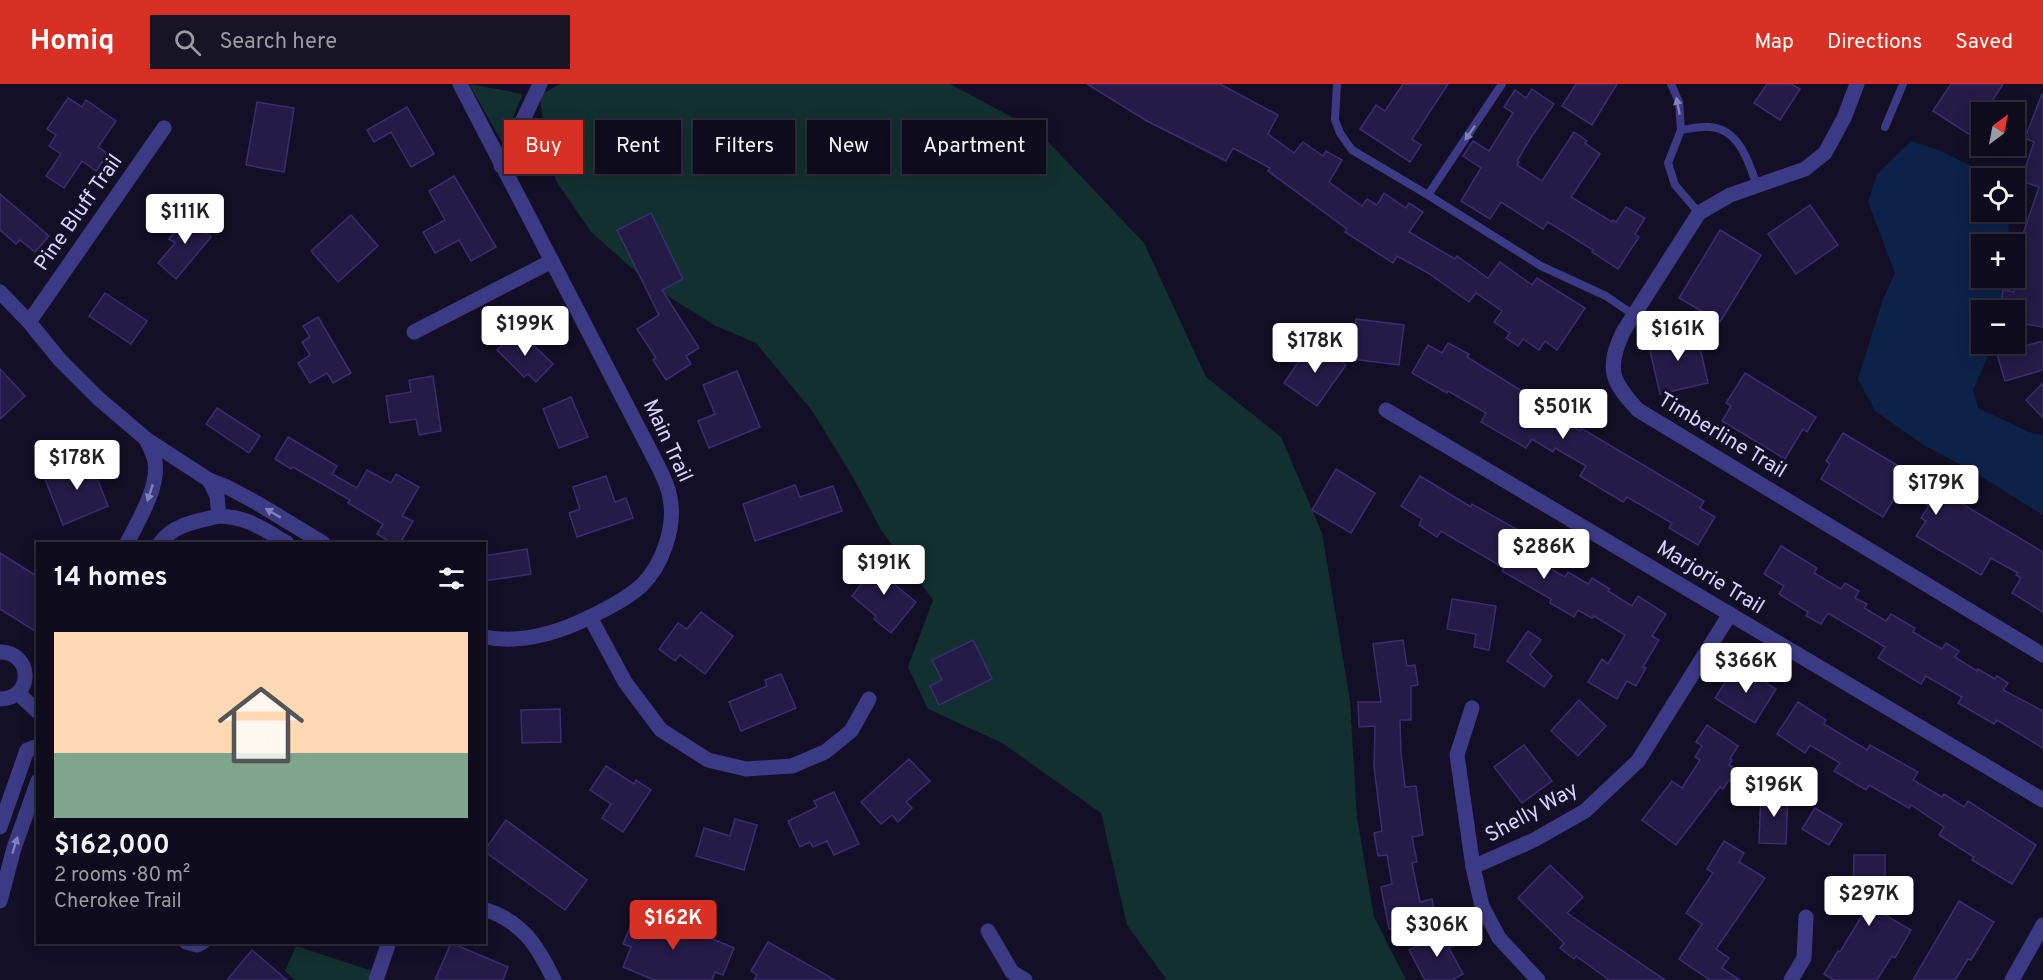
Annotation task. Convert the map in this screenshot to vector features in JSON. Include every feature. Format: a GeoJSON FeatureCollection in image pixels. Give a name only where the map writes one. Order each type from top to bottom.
{"type":"FeatureCollection","features":[{"type":"Feature","properties":{"kind":"street","name":"Main Trail"},"geometry":{"type":"LineString","coordinates":[[460,84],[656,459],[671,499],[669,531],[662,556],[653,573],[630,594],[590,617],[562,629],[511,640],[486,637]]}},
{"type":"Feature","properties":{"kind":"street"},"geometry":{"type":"LineString","coordinates":[[501,166],[540,84]]}},
{"type":"Feature","properties":{"kind":"street","name":"Timberline Trail"},"geometry":{"type":"LineString","coordinates":[[1857,84],[1844,118],[1825,153],[1805,169],[1730,195],[1698,213],[1614,351],[1613,371],[1619,390],[1638,410],[2043,656]]}},
{"type":"Feature","properties":{"kind":"street","name":"Pine Bluff Trail"},"geometry":{"type":"LineString","coordinates":[[30,322],[164,128]]}},
{"type":"Feature","properties":{"kind":"street"},"geometry":{"type":"LineString","coordinates":[[414,332],[552,261]]}},
{"type":"Feature","properties":{"kind":"street"},"geometry":{"type":"LineString","coordinates":[[0,292],[30,322],[60,360],[98,398],[146,439],[210,480],[257,503],[321,542]]}},
{"type":"Feature","properties":{"kind":"street","name":"Marjorie Trail"},"geometry":{"type":"LineString","coordinates":[[1386,410],[2043,800]]}},
{"type":"Feature","properties":{"kind":"street"},"geometry":{"type":"LineString","coordinates":[[128,542],[145,508],[155,477],[155,461],[146,439]]}},
{"type":"Feature","properties":{"kind":"street"},"geometry":{"type":"LineString","coordinates":[[210,480],[217,496],[219,516]]}},
{"type":"Feature","properties":{"kind":"street"},"geometry":{"type":"LineString","coordinates":[[161,542],[184,525],[219,516],[237,517],[254,523],[284,542]]}},
{"type":"Feature","properties":{"kind":"street","name":"Shelly Way"},"geometry":{"type":"LineString","coordinates":[[1473,867],[1534,840],[1585,811],[1638,761],[1730,614]]}},
{"type":"Feature","properties":{"kind":"street"},"geometry":{"type":"LineString","coordinates":[[590,617],[625,682],[661,730],[708,760],[746,769],[792,766],[825,752],[851,731],[869,699]]}},
{"type":"Feature","properties":{"kind":"street"},"geometry":{"type":"LineString","coordinates":[[0,652],[12,654],[23,665],[25,680],[18,693],[11,698],[0,699]]}},
{"type":"Feature","properties":{"kind":"street"},"geometry":{"type":"LineString","coordinates":[[18,693],[36,710]]}},
{"type":"Feature","properties":{"kind":"street"},"geometry":{"type":"LineString","coordinates":[[1472,708],[1457,755],[1473,867],[1482,906],[1499,938],[1538,980]]}},
{"type":"Feature","properties":{"kind":"street"},"geometry":{"type":"LineString","coordinates":[[0,827],[27,750],[36,747]]}},
{"type":"Feature","properties":{"kind":"street"},"geometry":{"type":"LineString","coordinates":[[0,901],[14,848],[36,787]]}},
{"type":"Feature","properties":{"kind":"street"},"geometry":{"type":"LineString","coordinates":[[486,910],[496,913],[527,933],[545,960],[554,980]]}},
{"type":"Feature","properties":{"kind":"street"},"geometry":{"type":"LineString","coordinates":[[1791,980],[1804,958],[1806,917]]}},
{"type":"Feature","properties":{"kind":"street"},"geometry":{"type":"LineString","coordinates":[[2012,980],[2043,925]]}},
{"type":"Feature","properties":{"kind":"street"},"geometry":{"type":"LineString","coordinates":[[988,931],[1012,972],[1025,980]]}},
{"type":"Feature","properties":{"kind":"street"},"geometry":{"type":"LineString","coordinates":[[376,980],[388,944]]}},
{"type":"Feature","properties":{"kind":"lane"},"geometry":{"type":"LineString","coordinates":[[1337,84],[1335,120],[1340,133],[1352,150],[1541,266],[1606,296],[1634,315]]}},
{"type":"Feature","properties":{"kind":"lane"},"geometry":{"type":"LineString","coordinates":[[1428,195],[1502,84]]}},
{"type":"Feature","properties":{"kind":"lane"},"geometry":{"type":"LineString","coordinates":[[1671,84],[1679,102],[1681,130],[1668,163],[1676,185],[1698,213]]}},
{"type":"Feature","properties":{"kind":"lane"},"geometry":{"type":"LineString","coordinates":[[1885,127],[1903,84]]}},
{"type":"Feature","properties":{"kind":"lane"},"geometry":{"type":"LineString","coordinates":[[1681,130],[1711,127],[1734,137],[1748,159],[1757,186]]}},
{"type":"Feature","properties":{"kind":"green space"},"geometry":{"type":"Polygon","coordinates":[[[469,84],[523,94],[512,120],[504,120],[502,142],[469,84]]]}},
{"type":"Feature","properties":{"kind":"green space"},"geometry":{"type":"Polygon","coordinates":[[[560,84],[950,84],[1017,120],[902,120],[902,174],[1046,174],[1046,139],[1144,243],[1206,377],[1281,437],[1322,533],[1350,701],[1357,818],[1374,917],[1406,980],[1167,980],[1127,925],[1101,813],[1002,743],[928,709],[908,667],[933,600],[881,530],[854,479],[813,412],[756,343],[716,326],[653,287],[591,232],[556,181],[554,174],[583,174],[583,120],[543,120],[540,95],[560,84]]]}},
{"type":"Feature","properties":{"kind":"green space"},"geometry":{"type":"Polygon","coordinates":[[[296,946],[372,971],[371,980],[295,980],[285,971],[296,946]]]}},
{"type":"Feature","properties":{"kind":"water"},"geometry":{"type":"Polygon","coordinates":[[[1911,141],[1938,150],[1976,168],[1971,168],[1971,222],[2008,222],[2009,234],[1971,234],[1971,288],[2006,288],[2004,300],[1971,300],[1971,354],[1989,354],[1973,389],[1978,408],[2029,432],[2043,435],[2043,515],[1969,469],[1925,446],[1875,411],[1858,379],[1883,299],[1895,273],[1868,202],[1877,174],[1911,141]]]}},
{"type":"Feature","properties":{"kind":"building"},"geometry":{"type":"Polygon","coordinates":[[[1087,84],[1220,84],[1278,115],[1268,134],[1294,153],[1303,142],[1323,156],[1326,151],[1342,160],[1329,182],[1362,206],[1367,199],[1377,205],[1384,193],[1406,208],[1409,203],[1423,212],[1409,232],[1455,259],[1457,256],[1488,278],[1500,262],[1532,285],[1537,278],[1585,308],[1557,350],[1545,341],[1539,350],[1523,339],[1518,346],[1506,338],[1510,333],[1494,322],[1502,311],[1476,293],[1469,302],[1428,273],[1397,256],[1393,263],[1345,232],[1347,229],[1268,171],[1270,168],[1233,148],[1226,161],[1147,121],[1087,84]]]}},
{"type":"Feature","properties":{"kind":"building"},"geometry":{"type":"Polygon","coordinates":[[[1403,84],[1448,84],[1412,139],[1421,145],[1410,162],[1360,129],[1376,105],[1385,111],[1403,84]]]}},
{"type":"Feature","properties":{"kind":"building"},"geometry":{"type":"Polygon","coordinates":[[[1576,84],[1617,84],[1592,125],[1562,106],[1576,84]]]}},
{"type":"Feature","properties":{"kind":"building"},"geometry":{"type":"Polygon","coordinates":[[[1767,84],[1791,84],[1800,89],[1780,120],[1754,103],[1767,84]]]}},
{"type":"Feature","properties":{"kind":"building"},"geometry":{"type":"Polygon","coordinates":[[[1951,84],[2003,84],[1991,102],[1971,102],[1970,135],[1933,111],[1951,84]]]}},
{"type":"Feature","properties":{"kind":"building"},"geometry":{"type":"Polygon","coordinates":[[[1532,89],[1554,104],[1532,136],[1517,161],[1519,162],[1517,165],[1542,181],[1574,132],[1600,154],[1571,197],[1612,222],[1613,220],[1616,222],[1626,207],[1645,218],[1635,234],[1639,237],[1618,269],[1592,252],[1593,250],[1548,222],[1543,229],[1501,202],[1490,219],[1461,201],[1481,168],[1463,156],[1473,141],[1489,151],[1513,113],[1504,107],[1515,90],[1526,98],[1532,89]]]}},
{"type":"Feature","properties":{"kind":"building"},"geometry":{"type":"Polygon","coordinates":[[[2043,94],[2043,327],[2025,324],[2025,300],[2002,300],[2003,290],[2014,292],[2014,288],[2025,288],[2025,234],[2023,234],[2039,187],[2025,182],[2025,169],[2034,142],[2025,138],[2043,94]]]}},
{"type":"Feature","properties":{"kind":"building"},"geometry":{"type":"Polygon","coordinates":[[[68,98],[82,107],[86,100],[116,121],[98,147],[108,154],[96,171],[82,161],[64,188],[46,176],[61,154],[49,146],[56,135],[47,129],[68,98]]]}},
{"type":"Feature","properties":{"kind":"building"},"geometry":{"type":"Polygon","coordinates":[[[257,102],[294,108],[284,172],[246,165],[257,102]]]}},
{"type":"Feature","properties":{"kind":"building"},"geometry":{"type":"Polygon","coordinates":[[[407,107],[434,154],[411,167],[391,132],[374,142],[367,130],[407,107]]]}},
{"type":"Feature","properties":{"kind":"building"},"geometry":{"type":"Polygon","coordinates":[[[454,176],[496,247],[471,261],[459,240],[435,253],[423,232],[445,220],[429,191],[454,176]]]}},
{"type":"Feature","properties":{"kind":"building"},"geometry":{"type":"Polygon","coordinates":[[[0,194],[49,236],[35,252],[20,240],[16,244],[0,230],[0,194]]]}},
{"type":"Feature","properties":{"kind":"building"},"geometry":{"type":"Polygon","coordinates":[[[1810,205],[1838,245],[1796,274],[1768,234],[1810,205]]]}},
{"type":"Feature","properties":{"kind":"building"},"geometry":{"type":"Polygon","coordinates":[[[192,211],[207,223],[202,229],[211,237],[176,279],[158,263],[175,243],[169,239],[192,211]]]}},
{"type":"Feature","properties":{"kind":"building"},"geometry":{"type":"Polygon","coordinates":[[[651,213],[683,279],[662,290],[699,348],[686,356],[691,364],[666,380],[653,360],[656,358],[637,329],[659,315],[617,230],[651,213]]]}},
{"type":"Feature","properties":{"kind":"building"},"geometry":{"type":"Polygon","coordinates":[[[351,215],[378,246],[338,282],[311,251],[351,215]]]}},
{"type":"Feature","properties":{"kind":"building"},"geometry":{"type":"Polygon","coordinates":[[[1720,230],[1761,255],[1720,322],[1679,298],[1720,230]]]}},
{"type":"Feature","properties":{"kind":"building"},"geometry":{"type":"Polygon","coordinates":[[[105,293],[147,321],[131,344],[89,316],[105,293]]]}},
{"type":"Feature","properties":{"kind":"building"},"geometry":{"type":"Polygon","coordinates":[[[318,317],[351,373],[333,383],[327,373],[310,383],[298,363],[310,355],[302,342],[310,337],[303,326],[318,317]]]}},
{"type":"Feature","properties":{"kind":"building"},"geometry":{"type":"Polygon","coordinates":[[[1356,319],[1404,325],[1399,365],[1352,359],[1356,319]]]}},
{"type":"Feature","properties":{"kind":"building"},"geometry":{"type":"Polygon","coordinates":[[[518,330],[553,364],[536,382],[528,374],[524,377],[497,350],[518,330]]]}},
{"type":"Feature","properties":{"kind":"building"},"geometry":{"type":"Polygon","coordinates":[[[1696,330],[1708,383],[1660,394],[1648,342],[1696,330]]]}},
{"type":"Feature","properties":{"kind":"building"},"geometry":{"type":"Polygon","coordinates":[[[2043,341],[2043,370],[2005,381],[1997,354],[2025,354],[2025,346],[2043,341]]]}},
{"type":"Feature","properties":{"kind":"building"},"geometry":{"type":"Polygon","coordinates":[[[1312,342],[1346,365],[1317,406],[1284,383],[1312,342]]]}},
{"type":"Feature","properties":{"kind":"building"},"geometry":{"type":"Polygon","coordinates":[[[1448,343],[1469,354],[1467,357],[1522,391],[1520,395],[1580,431],[1581,428],[1704,501],[1700,508],[1715,517],[1698,545],[1669,528],[1672,523],[1627,497],[1623,502],[1580,476],[1586,466],[1555,448],[1553,452],[1532,439],[1526,448],[1481,422],[1486,413],[1412,373],[1428,345],[1442,353],[1448,343]]]}},
{"type":"Feature","properties":{"kind":"building"},"geometry":{"type":"Polygon","coordinates":[[[0,369],[25,396],[0,419],[0,369]]]}},
{"type":"Feature","properties":{"kind":"building"},"geometry":{"type":"Polygon","coordinates":[[[737,371],[760,427],[709,448],[698,421],[715,414],[703,385],[737,371]]]}},
{"type":"Feature","properties":{"kind":"building"},"geometry":{"type":"Polygon","coordinates":[[[1745,373],[1816,417],[1807,432],[1803,429],[1785,459],[1722,421],[1731,406],[1726,403],[1745,373]]]}},
{"type":"Feature","properties":{"kind":"building"},"geometry":{"type":"Polygon","coordinates":[[[433,376],[441,431],[419,435],[416,419],[390,423],[386,396],[411,392],[409,380],[433,376]]]}},
{"type":"Feature","properties":{"kind":"building"},"geometry":{"type":"Polygon","coordinates":[[[2043,383],[2043,418],[2026,400],[2043,383]]]}},
{"type":"Feature","properties":{"kind":"building"},"geometry":{"type":"Polygon","coordinates":[[[571,397],[588,437],[559,448],[543,409],[571,397]]]}},
{"type":"Feature","properties":{"kind":"building"},"geometry":{"type":"Polygon","coordinates":[[[217,408],[260,436],[249,453],[206,424],[217,408]]]}},
{"type":"Feature","properties":{"kind":"building"},"geometry":{"type":"Polygon","coordinates":[[[1843,433],[2043,552],[2043,612],[2012,593],[2021,578],[2016,575],[2018,573],[1991,558],[1981,575],[1916,536],[1926,521],[1921,518],[1929,506],[1900,489],[1883,517],[1821,479],[1830,464],[1826,461],[1843,433]]]}},
{"type":"Feature","properties":{"kind":"building"},"geometry":{"type":"Polygon","coordinates":[[[288,437],[337,466],[332,474],[357,488],[367,470],[391,483],[396,474],[419,487],[402,516],[413,521],[401,542],[390,542],[377,534],[383,524],[348,503],[350,500],[275,459],[288,437]]]}},
{"type":"Feature","properties":{"kind":"building"},"geometry":{"type":"Polygon","coordinates":[[[95,458],[103,476],[97,478],[108,506],[63,525],[45,479],[95,458]]]}},
{"type":"Feature","properties":{"kind":"building"},"geometry":{"type":"Polygon","coordinates":[[[1336,469],[1375,493],[1351,533],[1312,510],[1336,469]]]}},
{"type":"Feature","properties":{"kind":"building"},"geometry":{"type":"Polygon","coordinates":[[[606,476],[615,502],[626,498],[633,518],[577,537],[569,513],[580,509],[573,487],[606,476]]]}},
{"type":"Feature","properties":{"kind":"building"},"geometry":{"type":"Polygon","coordinates":[[[1420,476],[1471,507],[1472,504],[1541,543],[1532,558],[1565,577],[1568,572],[1588,584],[1592,578],[1632,606],[1638,596],[1666,614],[1652,636],[1659,640],[1643,667],[1646,668],[1636,686],[1627,681],[1617,699],[1588,682],[1602,659],[1608,664],[1625,635],[1594,616],[1592,618],[1578,610],[1574,617],[1550,603],[1551,599],[1502,571],[1504,568],[1441,531],[1437,537],[1419,525],[1422,519],[1401,506],[1420,476]]]}},
{"type":"Feature","properties":{"kind":"building"},"geometry":{"type":"Polygon","coordinates":[[[795,485],[800,497],[833,486],[842,511],[755,541],[743,504],[795,485]]]}},
{"type":"Feature","properties":{"kind":"building"},"geometry":{"type":"Polygon","coordinates":[[[1781,546],[1817,568],[1814,573],[1841,589],[1845,583],[1859,591],[1855,598],[1867,604],[1864,608],[1886,621],[1891,614],[1915,628],[1913,632],[1942,649],[1946,643],[1959,651],[1955,657],[1977,671],[1978,669],[1995,679],[1997,676],[2008,683],[2003,690],[2043,711],[2043,748],[1997,720],[1994,724],[1958,703],[1962,697],[1926,676],[1921,684],[1878,658],[1885,647],[1828,613],[1821,624],[1806,616],[1808,612],[1779,594],[1784,586],[1764,574],[1781,546]]]}},
{"type":"Feature","properties":{"kind":"building"},"geometry":{"type":"Polygon","coordinates":[[[527,549],[531,574],[486,581],[486,556],[527,549]]]}},
{"type":"Feature","properties":{"kind":"building"},"geometry":{"type":"Polygon","coordinates":[[[0,553],[36,576],[36,632],[0,609],[0,553]]]}},
{"type":"Feature","properties":{"kind":"building"},"geometry":{"type":"Polygon","coordinates":[[[883,557],[898,569],[889,580],[916,602],[891,633],[874,619],[876,616],[852,596],[883,557]]]}},
{"type":"Feature","properties":{"kind":"building"},"geometry":{"type":"Polygon","coordinates":[[[1452,599],[1496,606],[1489,650],[1474,647],[1476,634],[1447,629],[1452,599]]]}},
{"type":"Feature","properties":{"kind":"building"},"geometry":{"type":"Polygon","coordinates":[[[701,612],[733,636],[705,674],[680,655],[675,661],[659,649],[678,623],[687,629],[701,612]]]}},
{"type":"Feature","properties":{"kind":"building"},"geometry":{"type":"Polygon","coordinates":[[[1528,631],[1541,640],[1530,655],[1552,676],[1544,687],[1507,661],[1528,631]]]}},
{"type":"Feature","properties":{"kind":"building"},"geometry":{"type":"Polygon","coordinates":[[[973,640],[992,679],[939,705],[930,686],[942,680],[932,660],[973,640]]]}},
{"type":"Feature","properties":{"kind":"building"},"geometry":{"type":"Polygon","coordinates":[[[1403,640],[1407,666],[1415,665],[1418,685],[1411,686],[1411,720],[1400,720],[1405,787],[1416,786],[1423,835],[1412,837],[1417,862],[1412,863],[1420,902],[1432,899],[1436,920],[1389,929],[1381,887],[1392,884],[1387,855],[1378,856],[1374,833],[1382,831],[1374,766],[1375,726],[1359,727],[1358,702],[1381,702],[1373,644],[1403,640]]]}},
{"type":"Feature","properties":{"kind":"building"},"geometry":{"type":"Polygon","coordinates":[[[1737,664],[1776,689],[1755,723],[1715,698],[1737,664]]]}},
{"type":"Feature","properties":{"kind":"building"},"geometry":{"type":"Polygon","coordinates":[[[781,674],[796,708],[741,731],[729,702],[767,686],[765,680],[781,674]]]}},
{"type":"Feature","properties":{"kind":"building"},"geometry":{"type":"Polygon","coordinates":[[[1579,700],[1606,726],[1578,756],[1551,731],[1579,700]]]}},
{"type":"Feature","properties":{"kind":"building"},"geometry":{"type":"Polygon","coordinates":[[[1798,702],[1826,720],[1824,724],[1867,750],[1870,745],[1918,772],[1913,780],[1942,797],[1944,794],[1964,807],[1968,801],[2036,845],[2012,884],[1972,860],[1974,857],[1939,835],[1944,827],[1911,805],[1909,808],[1869,785],[1866,790],[1834,771],[1840,763],[1810,745],[1805,753],[1777,734],[1798,702]]]}},
{"type":"Feature","properties":{"kind":"building"},"geometry":{"type":"Polygon","coordinates":[[[560,709],[561,742],[522,743],[521,710],[560,709]]]}},
{"type":"Feature","properties":{"kind":"building"},"geometry":{"type":"Polygon","coordinates":[[[1707,725],[1738,746],[1729,765],[1741,772],[1733,783],[1729,780],[1723,789],[1720,787],[1676,845],[1642,820],[1672,781],[1682,788],[1700,760],[1695,757],[1702,746],[1696,742],[1707,725]]]}},
{"type":"Feature","properties":{"kind":"building"},"geometry":{"type":"Polygon","coordinates":[[[1524,745],[1552,781],[1522,803],[1494,767],[1524,745]]]}},
{"type":"Feature","properties":{"kind":"building"},"geometry":{"type":"Polygon","coordinates":[[[909,759],[930,781],[906,802],[912,808],[898,822],[892,815],[881,824],[861,802],[909,759]]]}},
{"type":"Feature","properties":{"kind":"building"},"geometry":{"type":"Polygon","coordinates":[[[606,766],[634,784],[636,780],[651,790],[623,832],[602,818],[611,804],[590,790],[606,766]]]}},
{"type":"Feature","properties":{"kind":"building"},"geometry":{"type":"Polygon","coordinates":[[[834,792],[859,844],[834,855],[827,841],[813,847],[810,842],[800,847],[788,821],[817,807],[814,801],[834,792]]]}},
{"type":"Feature","properties":{"kind":"building"},"geometry":{"type":"Polygon","coordinates":[[[1761,792],[1788,793],[1786,844],[1759,843],[1761,792]]]}},
{"type":"Feature","properties":{"kind":"building"},"geometry":{"type":"Polygon","coordinates":[[[1815,808],[1842,824],[1829,845],[1802,829],[1815,808]]]}},
{"type":"Feature","properties":{"kind":"building"},"geometry":{"type":"Polygon","coordinates":[[[735,819],[757,825],[744,870],[696,856],[704,828],[730,836],[735,819]]]}},
{"type":"Feature","properties":{"kind":"building"},"geometry":{"type":"Polygon","coordinates":[[[506,820],[587,880],[565,910],[486,852],[486,848],[506,820]]]}},
{"type":"Feature","properties":{"kind":"building"},"geometry":{"type":"Polygon","coordinates":[[[1724,841],[1744,853],[1739,862],[1765,878],[1716,949],[1729,958],[1722,968],[1740,980],[1710,980],[1679,959],[1702,924],[1686,913],[1713,873],[1707,869],[1724,841]]]}},
{"type":"Feature","properties":{"kind":"building"},"geometry":{"type":"Polygon","coordinates":[[[1854,855],[1885,855],[1885,915],[1911,930],[1895,958],[1892,956],[1877,980],[1834,980],[1824,974],[1872,899],[1853,898],[1854,855]]]}},
{"type":"Feature","properties":{"kind":"building"},"geometry":{"type":"Polygon","coordinates":[[[1550,865],[1583,897],[1567,913],[1665,980],[1609,980],[1576,956],[1574,959],[1560,948],[1564,943],[1518,898],[1550,865]]]}},
{"type":"Feature","properties":{"kind":"building"},"geometry":{"type":"Polygon","coordinates":[[[1959,901],[1994,922],[1971,960],[1968,959],[1955,980],[1913,980],[1959,901]]]}},
{"type":"Feature","properties":{"kind":"building"},"geometry":{"type":"Polygon","coordinates":[[[638,908],[734,948],[723,975],[715,972],[712,980],[654,980],[623,967],[631,947],[623,944],[638,908]]]}},
{"type":"Feature","properties":{"kind":"building"},"geometry":{"type":"Polygon","coordinates":[[[1449,929],[1457,944],[1449,948],[1463,974],[1452,980],[1425,980],[1409,950],[1449,929]]]}},
{"type":"Feature","properties":{"kind":"building"},"geometry":{"type":"Polygon","coordinates":[[[768,942],[835,980],[754,980],[757,975],[751,971],[768,942]]]}},
{"type":"Feature","properties":{"kind":"building"},"geometry":{"type":"Polygon","coordinates":[[[451,944],[508,967],[503,980],[435,980],[451,944]]]}},
{"type":"Feature","properties":{"kind":"building"},"geometry":{"type":"Polygon","coordinates":[[[252,950],[287,980],[227,980],[252,950]]]}}]}
